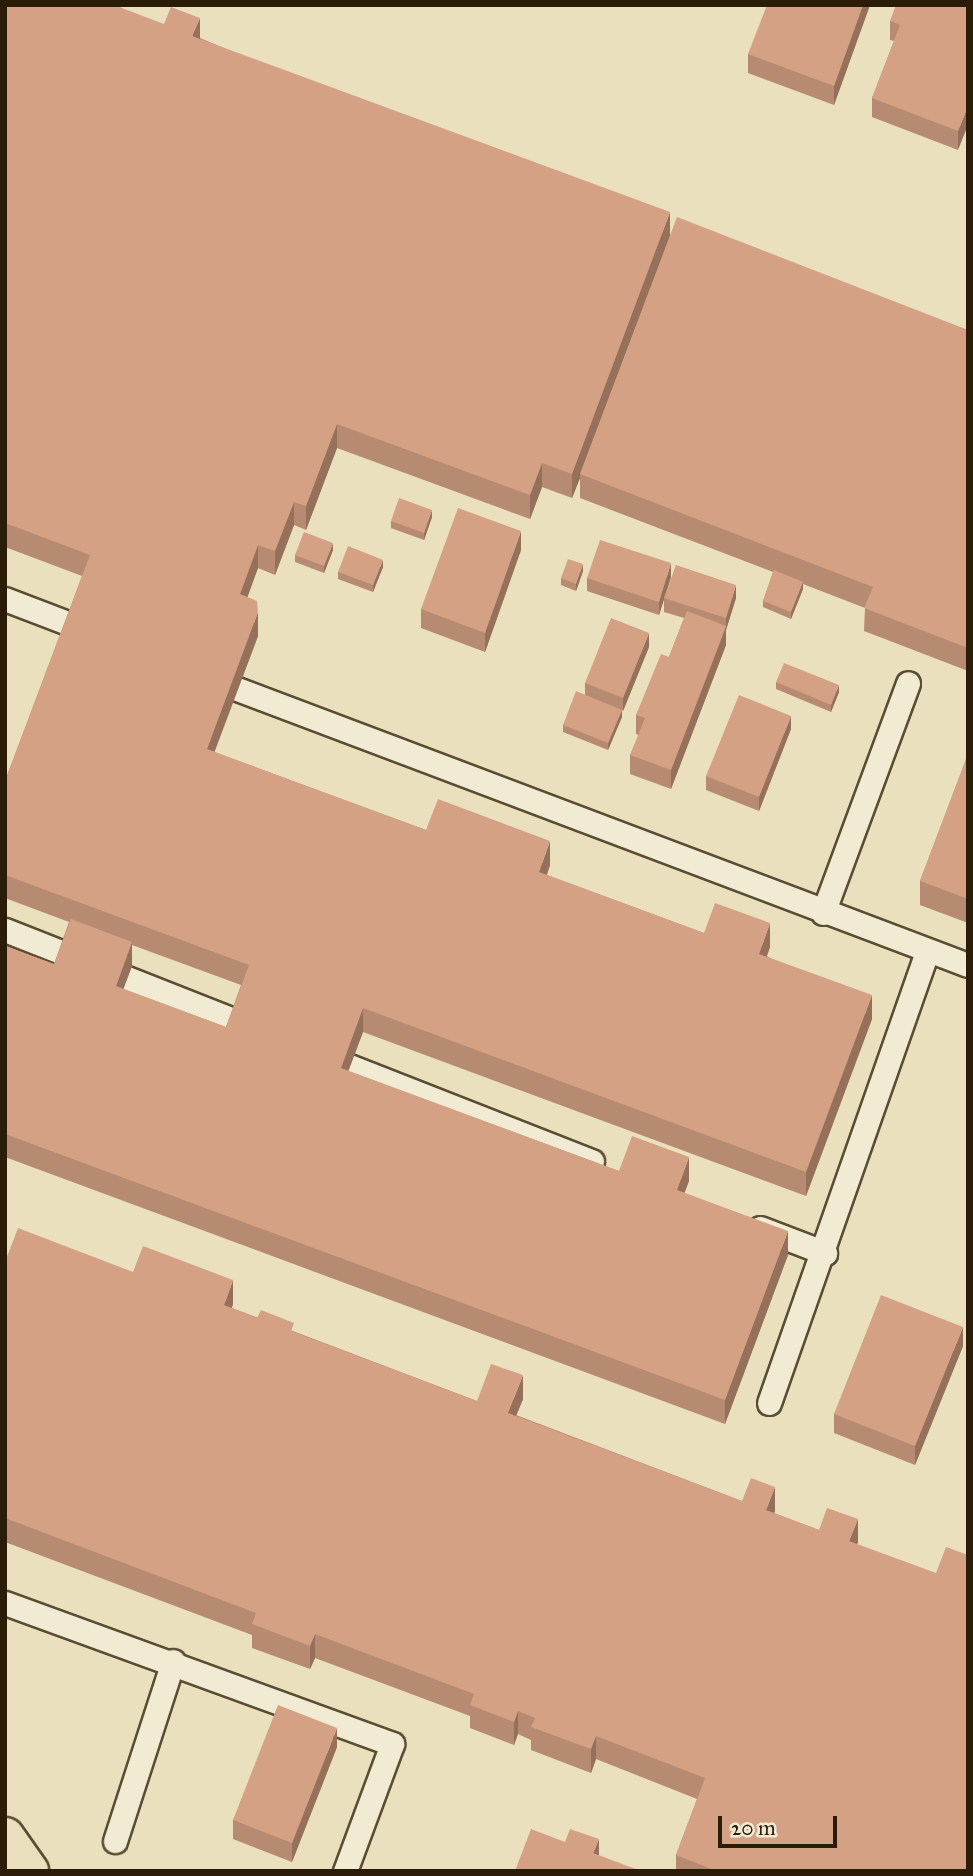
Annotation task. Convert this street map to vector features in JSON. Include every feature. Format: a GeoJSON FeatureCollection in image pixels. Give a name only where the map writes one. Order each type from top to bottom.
{"type":"FeatureCollection","features":[{"type":"Feature","properties":{"kind":"main road"},"geometry":{"type":"LineString","coordinates":[[5,1837],[29,1871]]}},
{"type":"Feature","properties":{"kind":"lane"},"geometry":{"type":"LineString","coordinates":[[5,599],[120,644]]}},
{"type":"Feature","properties":{"kind":"lane"},"geometry":{"type":"LineString","coordinates":[[184,668],[823,913],[968,965]]}},
{"type":"Feature","properties":{"kind":"lane"},"geometry":{"type":"LineString","coordinates":[[823,913],[908,683]]}},
{"type":"Feature","properties":{"kind":"lane"},"geometry":{"type":"LineString","coordinates":[[5,930],[617,1171]]}},
{"type":"Feature","properties":{"kind":"lane"},"geometry":{"type":"LineString","coordinates":[[769,1403],[825,1253],[928,951]]}},
{"type":"Feature","properties":{"kind":"lane"},"geometry":{"type":"LineString","coordinates":[[734,1217],[825,1253]]}},
{"type":"Feature","properties":{"kind":"lane"},"geometry":{"type":"LineString","coordinates":[[5,1603],[173,1661],[392,1744],[345,1871]]}},
{"type":"Feature","properties":{"kind":"lane"},"geometry":{"type":"LineString","coordinates":[[115,1841],[173,1661]]}},
{"type":"Feature","properties":{"kind":"building"},"geometry":{"type":"Polygon","coordinates":[[[5,5],[114,5],[164,24],[171,7],[200,18],[192,36],[670,212],[572,474],[542,463],[530,495],[337,424],[306,506],[294,502],[275,551],[258,545],[240,594],[257,601],[258,612],[207,749],[426,830],[438,799],[550,841],[539,872],[704,933],[715,903],[770,923],[759,954],[872,995],[806,1172],[363,1008],[341,1068],[619,1171],[632,1136],[689,1157],[677,1190],[788,1231],[725,1400],[5,1134],[5,946],[54,964],[71,919],[132,942],[116,986],[226,1027],[249,965],[5,875],[5,781],[90,555],[5,523],[5,5]]]}},
{"type":"Feature","properties":{"kind":"building"},"geometry":{"type":"Polygon","coordinates":[[[767,5],[863,5],[834,86],[748,54],[767,5]]]}},
{"type":"Feature","properties":{"kind":"building"},"geometry":{"type":"Polygon","coordinates":[[[896,5],[968,5],[968,106],[958,131],[872,98],[900,25],[890,21],[896,5]]]}},
{"type":"Feature","properties":{"kind":"building"},"geometry":{"type":"Polygon","coordinates":[[[677,217],[968,330],[968,648],[864,608],[873,587],[580,474],[677,217]]]}},
{"type":"Feature","properties":{"kind":"building"},"geometry":{"type":"Polygon","coordinates":[[[399,498],[432,510],[424,533],[391,521],[399,498]]]}},
{"type":"Feature","properties":{"kind":"building"},"geometry":{"type":"Polygon","coordinates":[[[458,508],[521,531],[485,633],[421,609],[458,508]]]}},
{"type":"Feature","properties":{"kind":"building"},"geometry":{"type":"Polygon","coordinates":[[[304,532],[333,543],[324,566],[295,555],[304,532]]]}},
{"type":"Feature","properties":{"kind":"building"},"geometry":{"type":"Polygon","coordinates":[[[600,540],[671,563],[659,602],[587,578],[600,540]]]}},
{"type":"Feature","properties":{"kind":"building"},"geometry":{"type":"Polygon","coordinates":[[[348,546],[383,560],[373,585],[338,572],[348,546]]]}},
{"type":"Feature","properties":{"kind":"building"},"geometry":{"type":"Polygon","coordinates":[[[568,559],[583,564],[576,584],[561,578],[568,559]]]}},
{"type":"Feature","properties":{"kind":"building"},"geometry":{"type":"Polygon","coordinates":[[[676,565],[736,585],[726,618],[664,598],[676,565]]]}},
{"type":"Feature","properties":{"kind":"building"},"geometry":{"type":"Polygon","coordinates":[[[774,570],[803,582],[791,612],[763,601],[774,570]]]}},
{"type":"Feature","properties":{"kind":"building"},"geometry":{"type":"Polygon","coordinates":[[[687,611],[726,626],[671,770],[630,755],[645,718],[636,715],[661,654],[669,657],[687,611]]]}},
{"type":"Feature","properties":{"kind":"building"},"geometry":{"type":"Polygon","coordinates":[[[611,618],[649,633],[623,698],[585,683],[611,618]]]}},
{"type":"Feature","properties":{"kind":"building"},"geometry":{"type":"Polygon","coordinates":[[[784,663],[839,685],[831,705],[776,682],[784,663]]]}},
{"type":"Feature","properties":{"kind":"building"},"geometry":{"type":"Polygon","coordinates":[[[576,691],[622,710],[608,743],[563,725],[576,691]]]}},
{"type":"Feature","properties":{"kind":"building"},"geometry":{"type":"Polygon","coordinates":[[[739,695],[791,716],[759,797],[706,776],[739,695]]]}},
{"type":"Feature","properties":{"kind":"building"},"geometry":{"type":"Polygon","coordinates":[[[968,754],[968,899],[920,881],[968,754]]]}},
{"type":"Feature","properties":{"kind":"building"},"geometry":{"type":"Polygon","coordinates":[[[18,1228],[133,1272],[143,1246],[233,1280],[224,1305],[257,1318],[261,1310],[294,1323],[291,1331],[477,1401],[491,1364],[523,1375],[508,1413],[742,1501],[751,1478],[775,1487],[766,1510],[819,1530],[827,1508],[858,1519],[849,1541],[936,1573],[946,1547],[968,1555],[968,1871],[716,1871],[676,1855],[705,1778],[596,1736],[591,1749],[531,1727],[535,1718],[518,1711],[514,1722],[470,1705],[474,1694],[315,1634],[310,1646],[252,1624],[256,1613],[5,1518],[5,1262],[18,1228]]]}},
{"type":"Feature","properties":{"kind":"building"},"geometry":{"type":"Polygon","coordinates":[[[881,1295],[963,1327],[915,1446],[834,1414],[881,1295]]]}},
{"type":"Feature","properties":{"kind":"building"},"geometry":{"type":"Polygon","coordinates":[[[278,1705],[337,1728],[292,1843],[233,1820],[278,1705]]]}},
{"type":"Feature","properties":{"kind":"building"},"geometry":{"type":"Polygon","coordinates":[[[531,1829],[565,1842],[570,1829],[599,1839],[593,1853],[641,1871],[515,1871],[531,1829]]]}}]}
